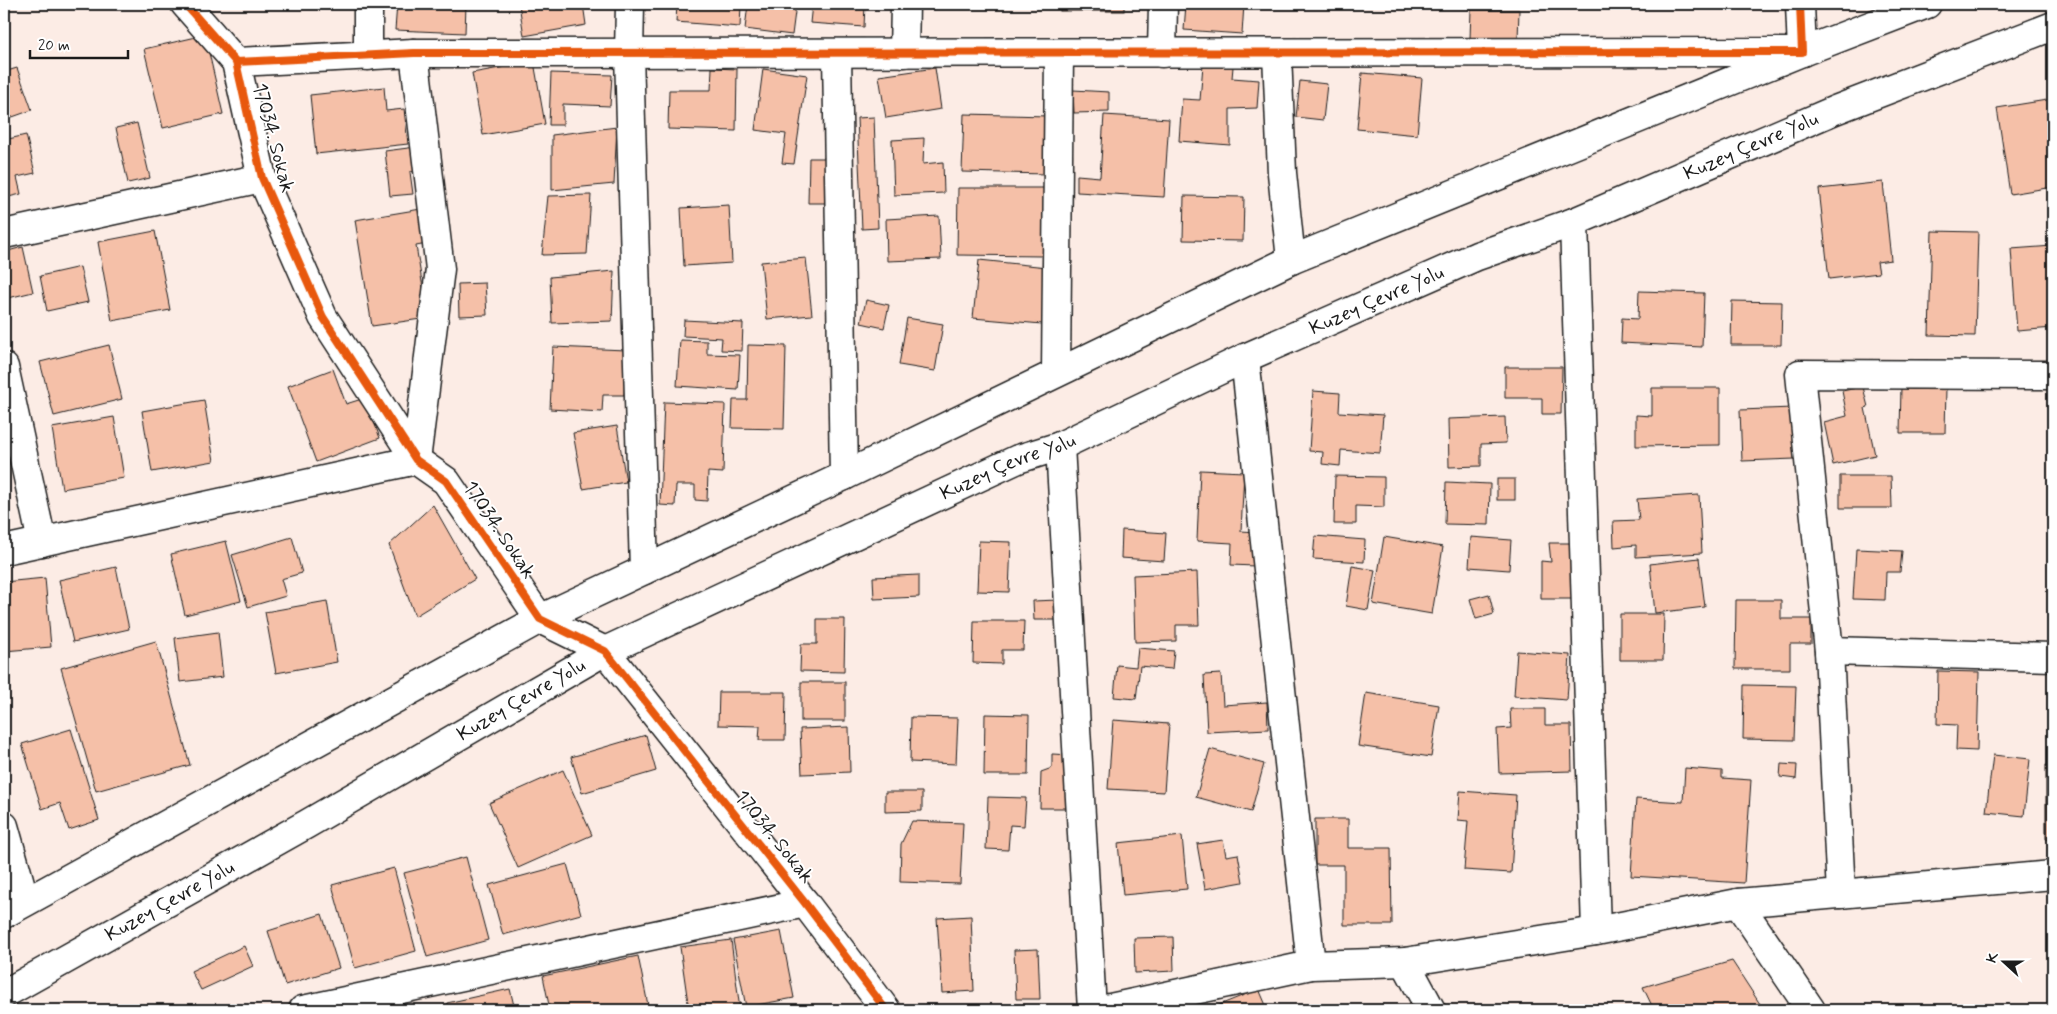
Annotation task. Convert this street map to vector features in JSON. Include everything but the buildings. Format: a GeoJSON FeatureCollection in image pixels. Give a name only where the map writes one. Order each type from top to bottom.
{"type":"FeatureCollection","features":[{"type":"Feature","properties":{"kind":"main road","name":"17034. Sokak"},"geometry":{"type":"LineString","coordinates":[[184,4],[236,62],[262,178],[323,317],[416,460],[446,481],[540,619],[605,651],[805,902],[886,1010]]}},
{"type":"Feature","properties":{"kind":"main road"},"geometry":{"type":"LineString","coordinates":[[368,4],[368,56]]}},
{"type":"Feature","properties":{"kind":"main road"},"geometry":{"type":"LineString","coordinates":[[630,4],[629,54],[644,570]]}},
{"type":"Feature","properties":{"kind":"main road"},"geometry":{"type":"LineString","coordinates":[[904,54],[905,4]]}},
{"type":"Feature","properties":{"kind":"main road"},"geometry":{"type":"LineString","coordinates":[[1162,53],[1163,4]]}},
{"type":"Feature","properties":{"kind":"main road"},"geometry":{"type":"LineString","coordinates":[[1800,4],[1802,52]]}},
{"type":"Feature","properties":{"kind":"main road"},"geometry":{"type":"LineString","coordinates":[[4,826],[14,907],[540,619],[844,476],[1291,260],[1802,52],[1927,4]]}},
{"type":"Feature","properties":{"kind":"main road","name":"Kuzey Çevre Yolu"},"geometry":{"type":"LineString","coordinates":[[4,994],[307,824],[605,651],[1018,459],[1060,446],[1245,358],[1477,256],[1574,222],[1835,110],[2053,26]]}},
{"type":"Feature","properties":{"kind":"main road"},"geometry":{"type":"LineString","coordinates":[[236,62],[414,53],[1277,54],[1802,52]]}},
{"type":"Feature","properties":{"kind":"main road"},"geometry":{"type":"LineString","coordinates":[[4,550],[416,460],[440,268],[414,53]]}},
{"type":"Feature","properties":{"kind":"main road"},"geometry":{"type":"LineString","coordinates":[[1056,373],[1059,53]]}},
{"type":"Feature","properties":{"kind":"main road"},"geometry":{"type":"LineString","coordinates":[[837,54],[844,476]]}},
{"type":"Feature","properties":{"kind":"main road"},"geometry":{"type":"LineString","coordinates":[[1277,54],[1282,173],[1291,260]]}},
{"type":"Feature","properties":{"kind":"main road"},"geometry":{"type":"LineString","coordinates":[[4,234],[262,178]]}},
{"type":"Feature","properties":{"kind":"main road"},"geometry":{"type":"LineString","coordinates":[[1574,222],[1596,931]]}},
{"type":"Feature","properties":{"kind":"main road"},"geometry":{"type":"LineString","coordinates":[[1245,358],[1310,965]]}},
{"type":"Feature","properties":{"kind":"main road"},"geometry":{"type":"LineString","coordinates":[[4,367],[42,542]]}},
{"type":"Feature","properties":{"kind":"main road"},"geometry":{"type":"LineString","coordinates":[[1841,894],[1829,652],[1800,374],[2053,375]]}},
{"type":"Feature","properties":{"kind":"main road"},"geometry":{"type":"LineString","coordinates":[[1060,446],[1092,1010]]}},
{"type":"Feature","properties":{"kind":"main road"},"geometry":{"type":"LineString","coordinates":[[1829,652],[2053,657]]}},
{"type":"Feature","properties":{"kind":"main road"},"geometry":{"type":"LineString","coordinates":[[1102,1010],[1310,965],[1405,962],[1596,931],[1738,903],[2053,875]]}},
{"type":"Feature","properties":{"kind":"main road"},"geometry":{"type":"LineString","coordinates":[[303,1010],[805,902]]}},
{"type":"Feature","properties":{"kind":"main road"},"geometry":{"type":"LineString","coordinates":[[1738,903],[1811,1010]]}},
{"type":"Feature","properties":{"kind":"main road"},"geometry":{"type":"LineString","coordinates":[[1405,962],[1431,1010]]}},
{"type":"Feature","properties":{"kind":"cycle path"},"geometry":{"type":"LineString","coordinates":[[185,4],[236,62],[262,178],[323,317],[416,460],[446,481],[540,619],[605,651],[805,903],[886,1010]]}},
{"type":"Feature","properties":{"kind":"cycle path"},"geometry":{"type":"LineString","coordinates":[[236,62],[414,53],[1802,52],[1800,4]]}}]}
